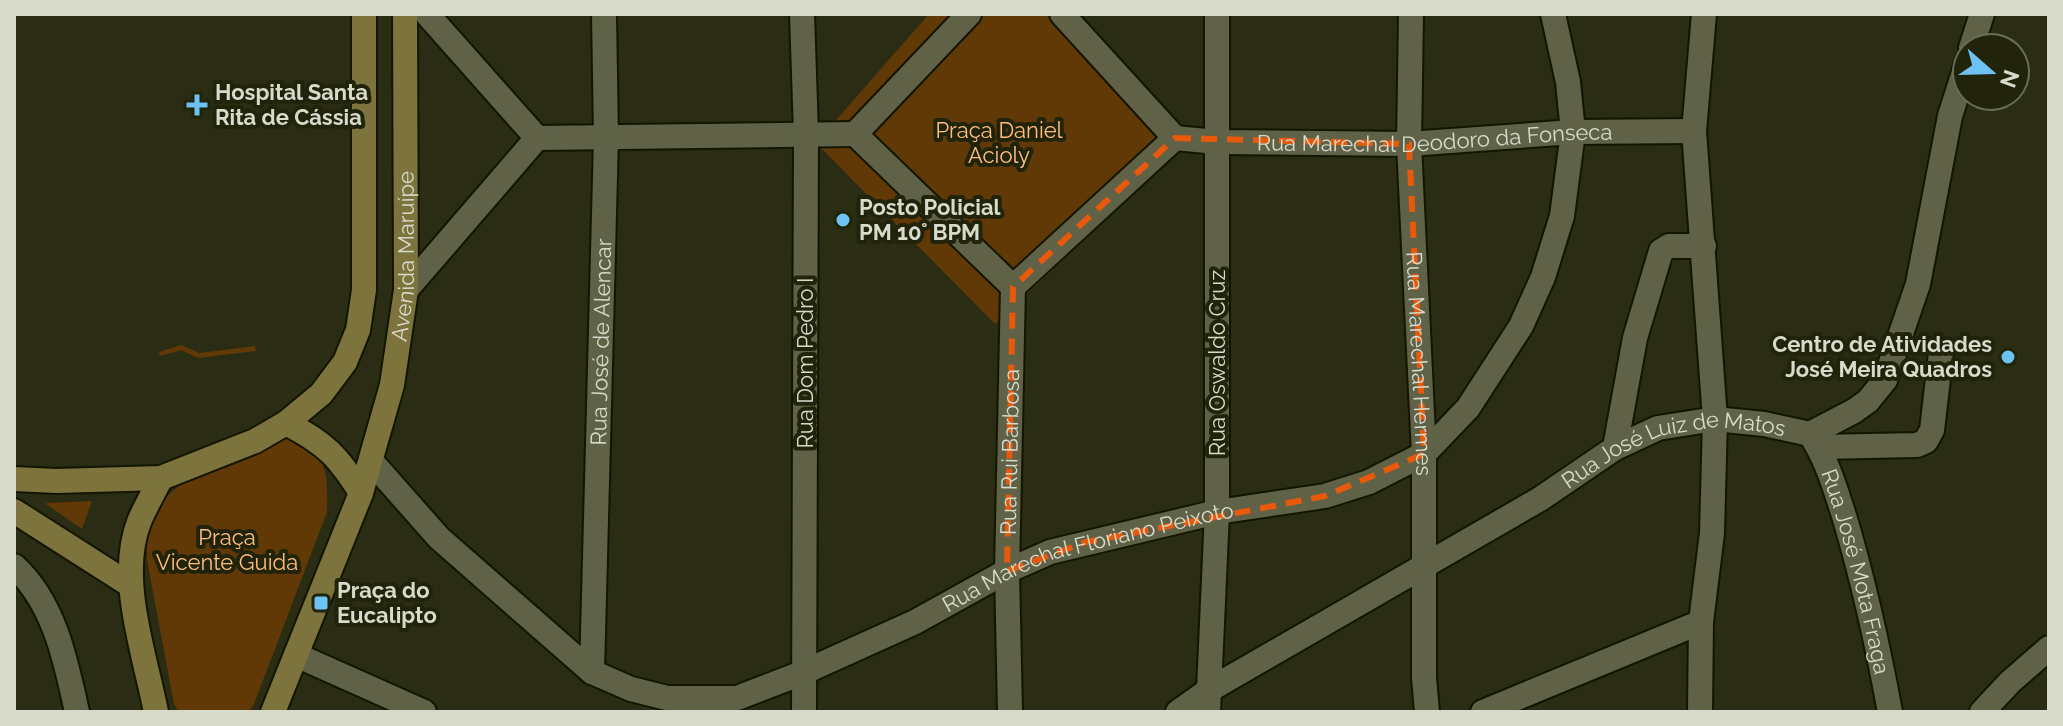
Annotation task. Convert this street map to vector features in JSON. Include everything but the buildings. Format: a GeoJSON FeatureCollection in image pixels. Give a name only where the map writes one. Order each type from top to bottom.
{"type":"FeatureCollection","features":[{"type":"Feature","properties":{"kind":"main road","name":"Avenida Maruípe"},"geometry":{"type":"LineString","coordinates":[[286,423],[321,394],[345,362],[358,330],[364,290],[364,14]]}},
{"type":"Feature","properties":{"kind":"main road","name":"Avenida Maruípe"},"geometry":{"type":"LineString","coordinates":[[361,493],[392,385],[406,290],[405,14]]}},
{"type":"Feature","properties":{"kind":"main road"},"geometry":{"type":"LineString","coordinates":[[14,479],[161,478],[255,441],[286,423],[310,435],[341,462],[361,493],[273,712]]}},
{"type":"Feature","properties":{"kind":"main road"},"geometry":{"type":"LineString","coordinates":[[156,712],[130,585],[138,524],[161,478]]}},
{"type":"Feature","properties":{"kind":"main road"},"geometry":{"type":"LineString","coordinates":[[14,511],[130,585]]}},
{"type":"Feature","properties":{"kind":"street"},"geometry":{"type":"LineString","coordinates":[[427,14],[537,138],[855,134],[1013,287],[1175,138],[1062,14]]}},
{"type":"Feature","properties":{"kind":"street","name":"Rua José de Alencar"},"geometry":{"type":"LineString","coordinates":[[592,672],[606,138],[604,14]]}},
{"type":"Feature","properties":{"kind":"street","name":"Rua Dom Pedro I"},"geometry":{"type":"LineString","coordinates":[[802,14],[806,134],[804,712]]}},
{"type":"Feature","properties":{"kind":"street"},"geometry":{"type":"LineString","coordinates":[[855,134],[969,14]]}},
{"type":"Feature","properties":{"kind":"street","name":"Rua Oswaldo Cruz"},"geometry":{"type":"LineString","coordinates":[[1209,701],[1217,512],[1217,14]]}},
{"type":"Feature","properties":{"kind":"street","name":"Rua Marechal Hermes"},"geometry":{"type":"LineString","coordinates":[[1411,14],[1409,144],[1424,454],[1424,678],[1427,712]]}},
{"type":"Feature","properties":{"kind":"street","name":"Rua Marechal Floriano Peixoto"},"geometry":{"type":"LineString","coordinates":[[371,461],[439,538],[592,672],[631,689],[667,698],[703,699],[737,698],[802,673],[915,622],[1007,571],[1062,549],[1217,512],[1325,496],[1369,482],[1424,454],[1468,408],[1526,314],[1543,277],[1562,216],[1573,132],[1568,82],[1553,14]]}},
{"type":"Feature","properties":{"kind":"street"},"geometry":{"type":"LineString","coordinates":[[1700,712],[1701,622],[1712,533],[1715,419],[1694,131],[1704,14]]}},
{"type":"Feature","properties":{"kind":"street","name":"Rua José Luiz de Matos"},"geometry":{"type":"LineString","coordinates":[[1178,712],[1209,701],[1425,563],[1540,499],[1615,448],[1658,428],[1715,419],[1764,424],[1814,441],[1868,401],[1885,380],[1918,284],[1951,112]]}},
{"type":"Feature","properties":{"kind":"street","name":"Rua Marechal Deodoro da Fonseca"},"geometry":{"type":"LineString","coordinates":[[1175,138],[1217,142],[1409,144],[1573,132],[1694,131]]}},
{"type":"Feature","properties":{"kind":"street"},"geometry":{"type":"LineString","coordinates":[[406,290],[537,138]]}},
{"type":"Feature","properties":{"kind":"street"},"geometry":{"type":"LineString","coordinates":[[1615,448],[1635,338],[1661,251],[1669,246],[1704,246]]}},
{"type":"Feature","properties":{"kind":"street","name":"Rua Rui Barbosa"},"geometry":{"type":"LineString","coordinates":[[1010,712],[1007,571],[1013,287]]}},
{"type":"Feature","properties":{"kind":"street"},"geometry":{"type":"LineString","coordinates":[[1814,441],[1917,445],[1926,441],[1932,430],[1941,353]]}},
{"type":"Feature","properties":{"kind":"street","name":"Rua José Mota Fraga"},"geometry":{"type":"LineString","coordinates":[[1814,441],[1853,548],[1890,712]]}},
{"type":"Feature","properties":{"kind":"street"},"geometry":{"type":"LineString","coordinates":[[14,566],[46,607],[77,712]]}},
{"type":"Feature","properties":{"kind":"street"},"geometry":{"type":"LineString","coordinates":[[1483,712],[1701,622]]}},
{"type":"Feature","properties":{"kind":"street"},"geometry":{"type":"LineString","coordinates":[[1982,712],[2049,648]]}},
{"type":"Feature","properties":{"kind":"street"},"geometry":{"type":"LineString","coordinates":[[296,655],[424,712]]}},
{"type":"Feature","properties":{"kind":"highlighted area"},"geometry":{"type":"Polygon","coordinates":[[[1175,138],[1409,144],[1424,454],[1325,496],[1086,542],[1007,571],[1013,287],[1175,138]]]}},
{"type":"Feature","properties":{"kind":"green space","name":"Praça Daniel Acioly"},"geometry":{"type":"Polygon","coordinates":[[[929,14],[1070,14],[1188,143],[995,324],[816,143],[929,14]]]}},
{"type":"Feature","properties":{"kind":"green space"},"geometry":{"type":"Polygon","coordinates":[[[181,345],[199,353],[255,346],[256,351],[198,358],[181,350],[160,356],[159,352],[181,345]]]}},
{"type":"Feature","properties":{"kind":"green space","name":"Praça Vicente Guida"},"geometry":{"type":"Polygon","coordinates":[[[283,438],[309,447],[322,463],[327,485],[327,512],[249,712],[179,712],[174,704],[147,560],[147,525],[159,504],[185,480],[283,438]]]}},
{"type":"Feature","properties":{"kind":"green space"},"geometry":{"type":"Polygon","coordinates":[[[92,501],[82,529],[46,504],[47,503],[92,501]]]}},
{"type":"Feature","properties":{"kind":"place","name":"Hospital Santa Rita de Cássia"},"geometry":{"type":"Point","coordinates":[197,105]}},
{"type":"Feature","properties":{"kind":"place","name":"Posto Policial PM 10˚ BPM"},"geometry":{"type":"Point","coordinates":[843,220]}},
{"type":"Feature","properties":{"kind":"place","name":"Centro de Atividades José Meira Quadros"},"geometry":{"type":"Point","coordinates":[2008,357]}},
{"type":"Feature","properties":{"kind":"place","name":"Praça do Eucalipto"},"geometry":{"type":"Point","coordinates":[321,603]}}]}
